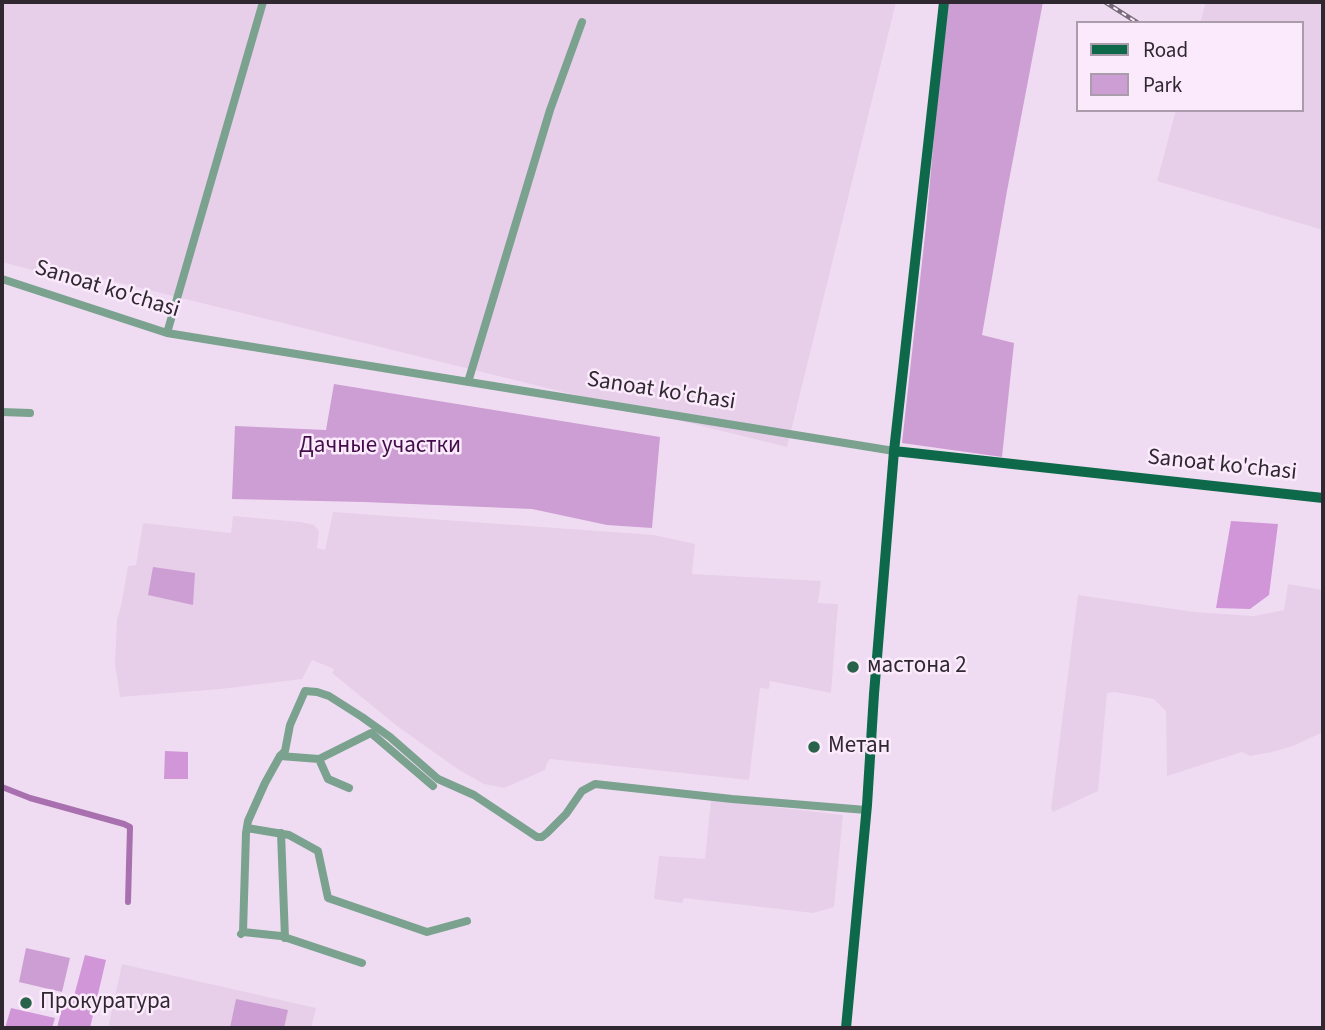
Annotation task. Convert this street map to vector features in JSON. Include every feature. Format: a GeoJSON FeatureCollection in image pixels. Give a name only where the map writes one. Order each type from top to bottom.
{"type":"FeatureCollection","features":[{"type":"Feature","properties":{"kind":"main road"},"geometry":{"type":"LineString","coordinates":[[846,1028],[894,451],[944,2]]}},
{"type":"Feature","properties":{"kind":"main road","name":"Sanoat ko'chasi"},"geometry":{"type":"LineString","coordinates":[[894,451],[1323,498]]}},
{"type":"Feature","properties":{"kind":"street"},"geometry":{"type":"LineString","coordinates":[[167,333],[263,2]]}},
{"type":"Feature","properties":{"kind":"street"},"geometry":{"type":"LineString","coordinates":[[468,382],[550,110],[582,22]]}},
{"type":"Feature","properties":{"kind":"street","name":"Sanoat ko'chasi"},"geometry":{"type":"LineString","coordinates":[[2,279],[167,333],[894,451]]}},
{"type":"Feature","properties":{"kind":"street"},"geometry":{"type":"LineString","coordinates":[[2,412],[30,413]]}},
{"type":"Feature","properties":{"kind":"street"},"geometry":{"type":"LineString","coordinates":[[362,963],[285,938],[242,933],[248,821],[285,751],[290,725],[305,691],[329,696],[390,737],[438,779],[474,795],[537,837],[542,837],[566,814],[582,791],[594,784],[866,810]]}},
{"type":"Feature","properties":{"kind":"street"},"geometry":{"type":"LineString","coordinates":[[280,756],[319,759],[371,733],[433,786]]}},
{"type":"Feature","properties":{"kind":"street"},"geometry":{"type":"LineString","coordinates":[[319,759],[328,779],[349,788]]}},
{"type":"Feature","properties":{"kind":"street"},"geometry":{"type":"LineString","coordinates":[[247,828],[289,835],[318,851],[328,898],[427,932],[467,922]]}},
{"type":"Feature","properties":{"kind":"street"},"geometry":{"type":"LineString","coordinates":[[281,833],[285,938]]}},
{"type":"Feature","properties":{"kind":"shaded area"},"geometry":{"type":"Polygon","coordinates":[[[2,2],[896,2],[787,447],[59,268],[50,275],[2,262],[2,2]]]}},
{"type":"Feature","properties":{"kind":"shaded area"},"geometry":{"type":"Polygon","coordinates":[[[1206,2],[1323,2],[1323,230],[1157,181],[1175,112],[1304,112],[1304,21],[1201,21],[1206,2]]]}},
{"type":"Feature","properties":{"kind":"shaded area"},"geometry":{"type":"Polygon","coordinates":[[[333,512],[654,535],[695,544],[692,574],[821,581],[818,603],[838,604],[831,693],[770,681],[769,689],[760,688],[749,780],[550,759],[545,770],[504,788],[484,784],[459,770],[397,726],[332,673],[334,669],[312,660],[302,679],[120,697],[115,664],[117,619],[128,566],[136,565],[143,523],[231,533],[233,516],[301,522],[314,525],[319,531],[317,548],[325,550],[333,512]]]}},
{"type":"Feature","properties":{"kind":"shaded area"},"geometry":{"type":"Polygon","coordinates":[[[1231,521],[1278,524],[1269,595],[1250,609],[1216,608],[1231,521]]]}},
{"type":"Feature","properties":{"kind":"shaded area"},"geometry":{"type":"Polygon","coordinates":[[[1288,584],[1323,590],[1323,732],[1272,752],[1250,756],[1242,752],[1167,776],[1166,711],[1154,699],[1107,693],[1098,791],[1053,812],[1051,809],[1078,595],[1194,612],[1254,616],[1284,610],[1288,584]]]}},
{"type":"Feature","properties":{"kind":"shaded area"},"geometry":{"type":"Polygon","coordinates":[[[165,751],[188,752],[188,779],[164,779],[165,751]]]}},
{"type":"Feature","properties":{"kind":"shaded area"},"geometry":{"type":"Polygon","coordinates":[[[711,800],[843,815],[834,907],[813,913],[684,898],[682,903],[654,899],[659,856],[705,859],[711,800]]]}},
{"type":"Feature","properties":{"kind":"shaded area"},"geometry":{"type":"Polygon","coordinates":[[[85,955],[106,960],[90,1028],[57,1028],[65,996],[74,996],[85,955]]]}},
{"type":"Feature","properties":{"kind":"shaded area"},"geometry":{"type":"Polygon","coordinates":[[[122,964],[316,1008],[311,1028],[108,1028],[122,964]]]}},
{"type":"Feature","properties":{"kind":"shaded area"},"geometry":{"type":"Polygon","coordinates":[[[11,1008],[55,1018],[52,1028],[5,1028],[11,1008]]]}},
{"type":"Feature","properties":{"kind":"green space"},"geometry":{"type":"Polygon","coordinates":[[[946,2],[1043,2],[982,335],[1014,343],[1002,457],[902,443],[926,226],[946,2]]]}},
{"type":"Feature","properties":{"kind":"green space","name":"Дачные участки"},"geometry":{"type":"Polygon","coordinates":[[[334,384],[660,437],[652,528],[607,525],[532,509],[232,499],[235,426],[326,430],[334,384]]]}},
{"type":"Feature","properties":{"kind":"green space"},"geometry":{"type":"Polygon","coordinates":[[[153,567],[195,573],[193,605],[148,595],[153,567]]]}},
{"type":"Feature","properties":{"kind":"green space"},"geometry":{"type":"Polygon","coordinates":[[[26,948],[70,958],[62,992],[19,982],[26,948]]]}},
{"type":"Feature","properties":{"kind":"green space"},"geometry":{"type":"Polygon","coordinates":[[[236,999],[288,1010],[284,1028],[230,1028],[236,999]]]}},
{"type":"Feature","properties":{"kind":"waterway"},"geometry":{"type":"LineString","coordinates":[[2,787],[30,798],[130,827],[128,902]]}},
{"type":"Feature","properties":{"kind":"railway"},"geometry":{"type":"LineString","coordinates":[[1105,2],[1135,21]]}},
{"type":"Feature","properties":{"kind":"place","name":"мастона 2"},"geometry":{"type":"Point","coordinates":[853,667]}},
{"type":"Feature","properties":{"kind":"place","name":"Метан"},"geometry":{"type":"Point","coordinates":[814,747]}},
{"type":"Feature","properties":{"kind":"place","name":"Прокуратура"},"geometry":{"type":"Point","coordinates":[26,1003]}}]}
